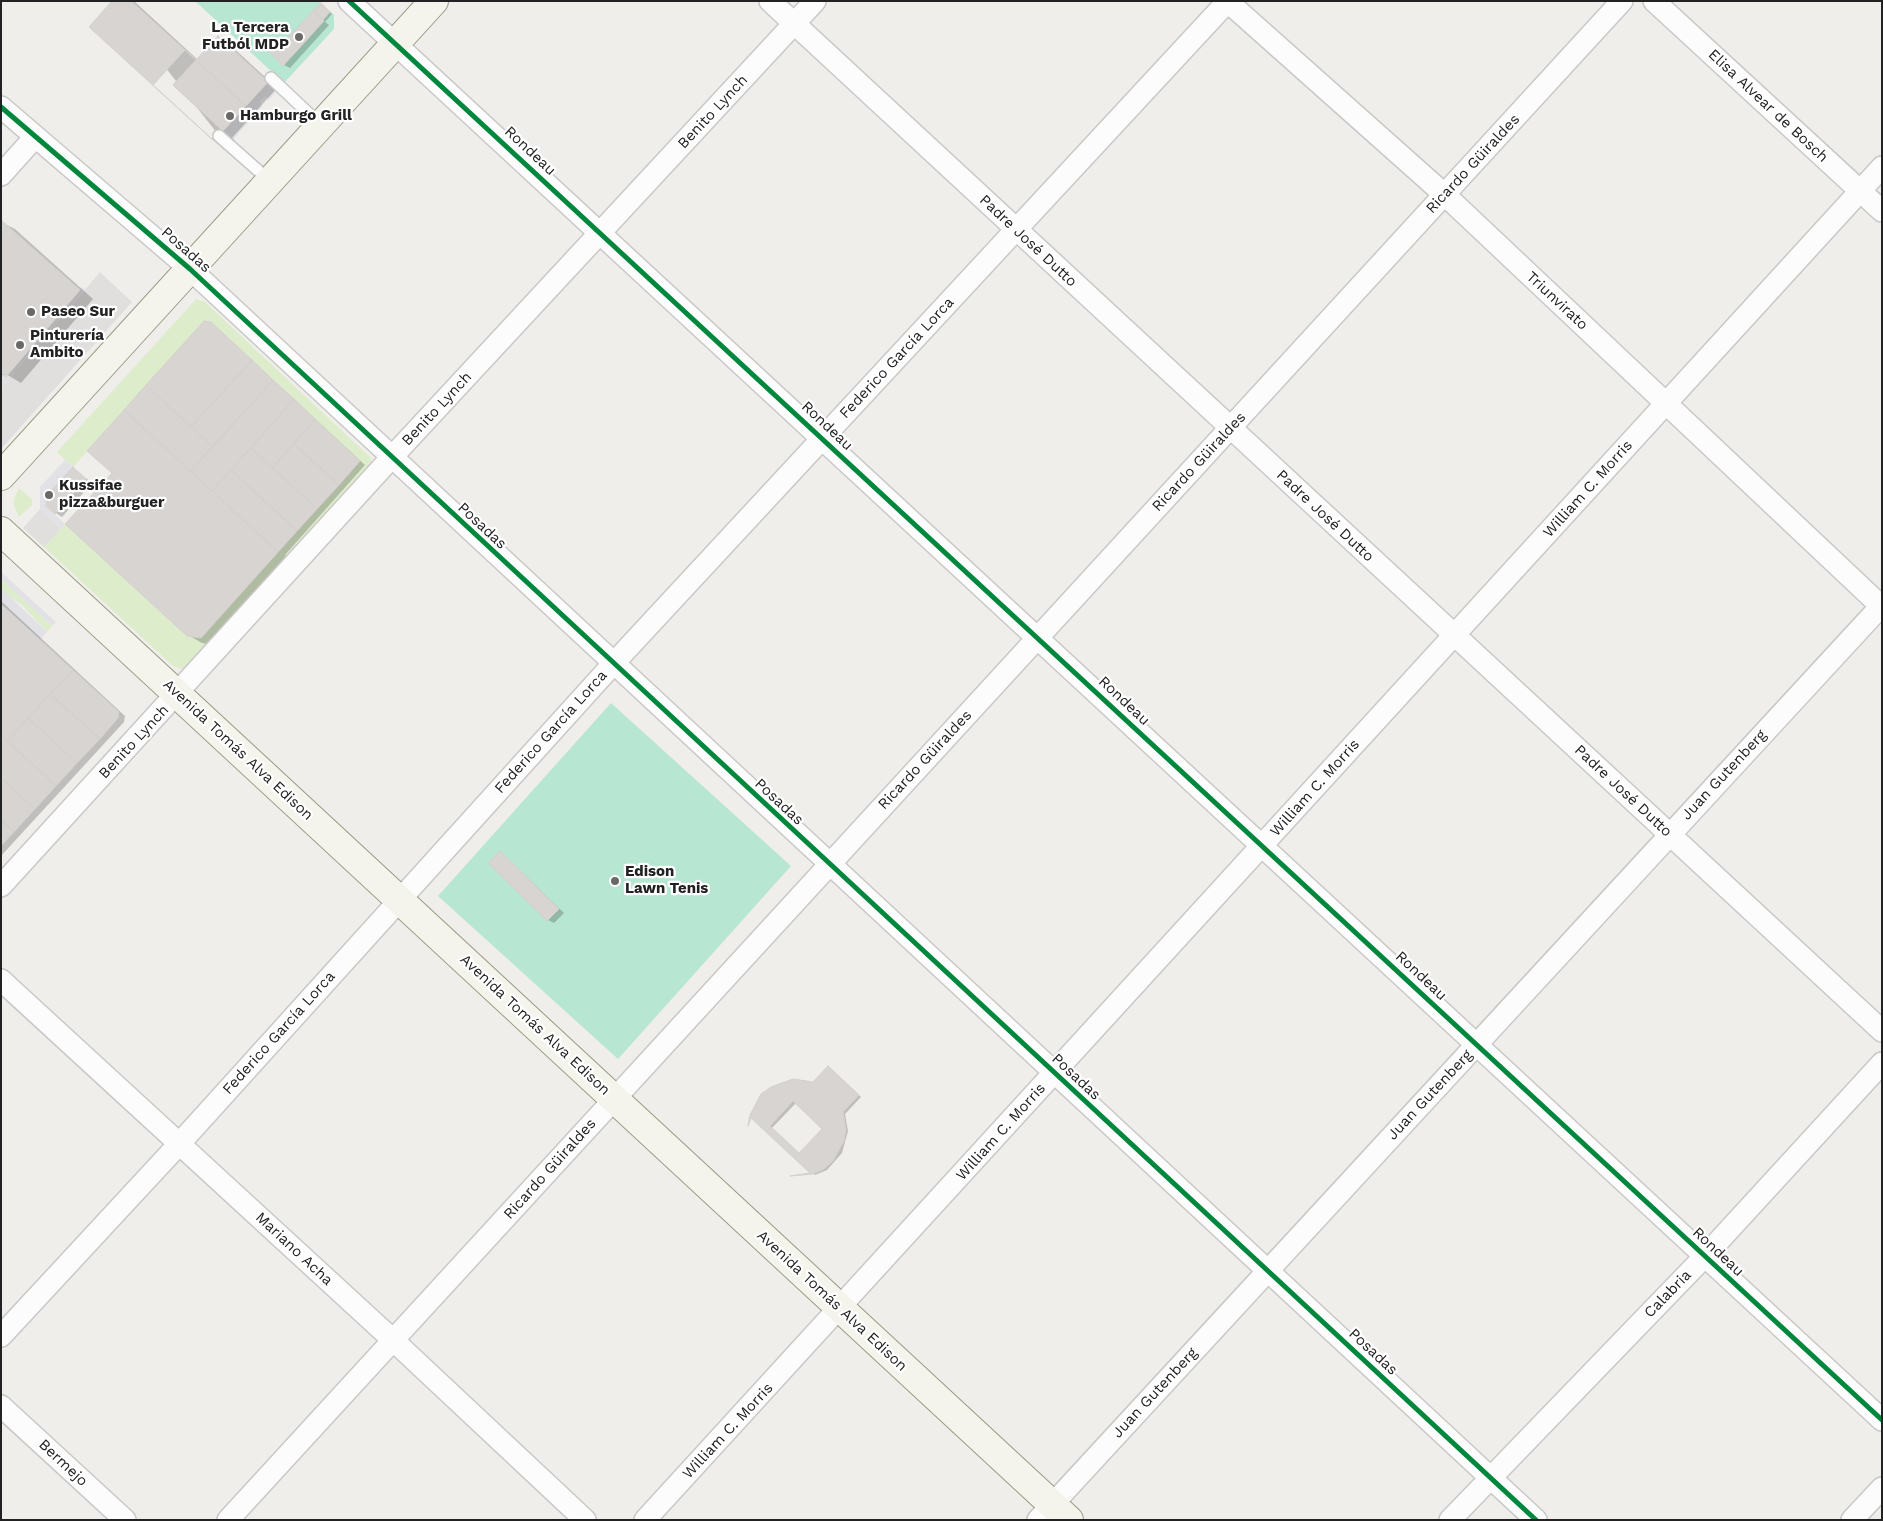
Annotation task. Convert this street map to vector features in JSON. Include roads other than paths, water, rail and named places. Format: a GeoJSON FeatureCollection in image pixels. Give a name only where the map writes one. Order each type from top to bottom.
{"type":"FeatureCollection","features":[{"type":"Feature","properties":{"kind":"main road"},"geometry":{"type":"LineString","coordinates":[[1,476],[434,1]]}},
{"type":"Feature","properties":{"kind":"main road","name":"Avenida Tomás Alva Edison"},"geometry":{"type":"LineString","coordinates":[[1,531],[840,1308],[1053,1515]]}},
{"type":"Feature","properties":{"kind":"street","name":"Rondeau"},"geometry":{"type":"LineString","coordinates":[[349,1],[1882,1420]]}},
{"type":"Feature","properties":{"kind":"street","name":"Padre José Dutto"},"geometry":{"type":"LineString","coordinates":[[770,1],[1882,1031]]}},
{"type":"Feature","properties":{"kind":"street","name":"Benito Lynch"},"geometry":{"type":"LineString","coordinates":[[1,886],[178,694],[391,458],[601,234],[815,1]]}},
{"type":"Feature","properties":{"kind":"street","name":"Triunvirato"},"geometry":{"type":"LineString","coordinates":[[1227,1],[1445,195],[1881,606]]}},
{"type":"Feature","properties":{"kind":"street","name":"Federico García Lorca"},"geometry":{"type":"LineString","coordinates":[[1,1336],[180,1143],[398,899],[613,664],[1227,1]]}},
{"type":"Feature","properties":{"kind":"street","name":"Ricardo Güiraldes"},"geometry":{"type":"LineString","coordinates":[[228,1520],[1622,1]]}},
{"type":"Feature","properties":{"kind":"street","name":"Elisa Alvear de Bosch"},"geometry":{"type":"LineString","coordinates":[[1654,1],[1882,211]]}},
{"type":"Feature","properties":{"kind":"street","name":"Posadas"},"geometry":{"type":"LineString","coordinates":[[1,107],[190,269],[391,458],[1536,1520]]}},
{"type":"Feature","properties":{"kind":"street"},"geometry":{"type":"LineString","coordinates":[[1,175],[36,137]]}},
{"type":"Feature","properties":{"kind":"street","name":"William C. Morris"},"geometry":{"type":"LineString","coordinates":[[645,1520],[1882,167]]}},
{"type":"Feature","properties":{"kind":"street","name":"Juan Gutenberg"},"geometry":{"type":"LineString","coordinates":[[1053,1515],[1268,1271],[1881,606]]}},
{"type":"Feature","properties":{"kind":"street","name":"Mariano Acha"},"geometry":{"type":"LineString","coordinates":[[1,980],[394,1340],[585,1520]]}},
{"type":"Feature","properties":{"kind":"street","name":"Calabria"},"geometry":{"type":"LineString","coordinates":[[1450,1520],[1705,1256],[1882,1063]]}},
{"type":"Feature","properties":{"kind":"street","name":"Bermejo"},"geometry":{"type":"LineString","coordinates":[[1,1406],[125,1520]]}},
{"type":"Feature","properties":{"kind":"street"},"geometry":{"type":"LineString","coordinates":[[1852,1520],[1882,1488]]}},
{"type":"Feature","properties":{"kind":"lane"},"geometry":{"type":"LineString","coordinates":[[272,78],[322,125]]}},
{"type":"Feature","properties":{"kind":"lane"},"geometry":{"type":"LineString","coordinates":[[219,136],[270,182]]}},
{"type":"Feature","properties":{"kind":"place","name":"La Tercera Futból MDP"},"geometry":{"type":"Point","coordinates":[299,37]}},
{"type":"Feature","properties":{"kind":"place","name":"Hamburgo Grill"},"geometry":{"type":"Point","coordinates":[230,116]}},
{"type":"Feature","properties":{"kind":"place","name":"Paseo Sur"},"geometry":{"type":"Point","coordinates":[31,312]}},
{"type":"Feature","properties":{"kind":"place","name":"Pinturería Ambito"},"geometry":{"type":"Point","coordinates":[20,345]}},
{"type":"Feature","properties":{"kind":"place","name":"Kussifae pizza&burguer"},"geometry":{"type":"Point","coordinates":[49,495]}},
{"type":"Feature","properties":{"kind":"place","name":"Edison Lawn Tenis"},"geometry":{"type":"Point","coordinates":[615,881]}}]}
